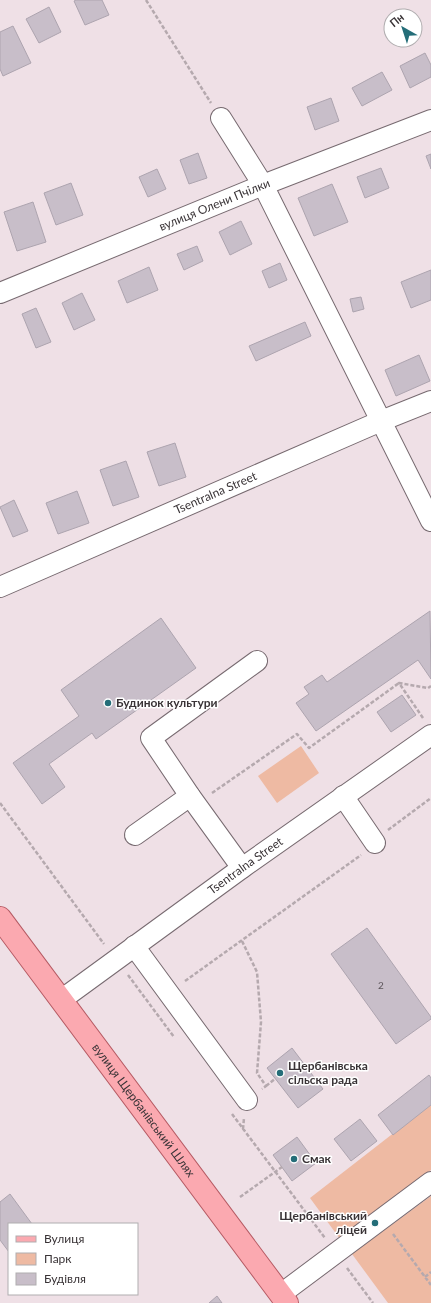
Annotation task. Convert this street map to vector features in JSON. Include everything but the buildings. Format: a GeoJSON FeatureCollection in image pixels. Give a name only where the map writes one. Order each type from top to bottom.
{"type":"FeatureCollection","features":[{"type":"Feature","properties":{"kind":"main road","name":"вулиця Щербанівський Шлях"},"geometry":{"type":"LineString","coordinates":[[0,918],[284,1299]]}},
{"type":"Feature","properties":{"kind":"street"},"geometry":{"type":"LineString","coordinates":[[221,118],[263,186],[431,521]]}},
{"type":"Feature","properties":{"kind":"street","name":"вулиця Олени Пчілки"},"geometry":{"type":"LineString","coordinates":[[0,293],[263,186],[431,120]]}},
{"type":"Feature","properties":{"kind":"street","name":"Tsentralna Street"},"geometry":{"type":"LineString","coordinates":[[0,587],[381,421],[431,401]]}},
{"type":"Feature","properties":{"kind":"street"},"geometry":{"type":"LineString","coordinates":[[242,868],[193,801],[151,738],[257,661]]}},
{"type":"Feature","properties":{"kind":"street","name":"Tsentralna Street"},"geometry":{"type":"LineString","coordinates":[[61,1000],[343,796],[429,729]]}},
{"type":"Feature","properties":{"kind":"street"},"geometry":{"type":"LineString","coordinates":[[343,796],[375,842]]}},
{"type":"Feature","properties":{"kind":"street"},"geometry":{"type":"LineString","coordinates":[[135,835],[193,801]]}},
{"type":"Feature","properties":{"kind":"street"},"geometry":{"type":"LineString","coordinates":[[134,946],[247,1100]]}},
{"type":"Feature","properties":{"kind":"street"},"geometry":{"type":"LineString","coordinates":[[284,1299],[382,1219],[431,1182]]}},
{"type":"Feature","properties":{"kind":"path"},"geometry":{"type":"LineString","coordinates":[[146,0],[221,118]]}},
{"type":"Feature","properties":{"kind":"path"},"geometry":{"type":"LineString","coordinates":[[399,683],[429,729]]}},
{"type":"Feature","properties":{"kind":"path"},"geometry":{"type":"LineString","coordinates":[[193,801],[297,734],[309,748],[399,683],[428,688],[431,686]]}},
{"type":"Feature","properties":{"kind":"path"},"geometry":{"type":"LineString","coordinates":[[168,993],[370,849],[369,845],[375,842],[431,798]]}},
{"type":"Feature","properties":{"kind":"path"},"geometry":{"type":"LineString","coordinates":[[242,940],[258,972],[261,1022],[257,1073]]}},
{"type":"Feature","properties":{"kind":"path"},"geometry":{"type":"LineString","coordinates":[[266,1086],[275,1079]]}},
{"type":"Feature","properties":{"kind":"path"},"geometry":{"type":"LineString","coordinates":[[240,1197],[282,1167]]}},
{"type":"Feature","properties":{"kind":"path"},"geometry":{"type":"LineString","coordinates":[[382,1219],[431,1285]]}},
{"type":"Feature","properties":{"kind":"path"},"geometry":{"type":"LineString","coordinates":[[425,1277],[431,1272]]}},
{"type":"Feature","properties":{"kind":"green space"},"geometry":{"type":"Polygon","coordinates":[[[301,746],[319,773],[277,803],[258,776],[301,746]]]}},
{"type":"Feature","properties":{"kind":"green space"},"geometry":{"type":"Polygon","coordinates":[[[431,1104],[431,1170],[340,1239],[310,1198],[431,1104]]]}},
{"type":"Feature","properties":{"kind":"green space"},"geometry":{"type":"Polygon","coordinates":[[[431,1196],[431,1303],[388,1303],[352,1254],[431,1196]]]}},
{"type":"Feature","properties":{"kind":"place","name":"Будинок культури"},"geometry":{"type":"Point","coordinates":[108,703]}},
{"type":"Feature","properties":{"kind":"place","name":"Щербанівська сільска рада"},"geometry":{"type":"Point","coordinates":[280,1073]}},
{"type":"Feature","properties":{"kind":"place","name":"Смак"},"geometry":{"type":"Point","coordinates":[294,1159]}},
{"type":"Feature","properties":{"kind":"place","name":"Щербанівський ліцей"},"geometry":{"type":"Point","coordinates":[375,1223]}}]}
